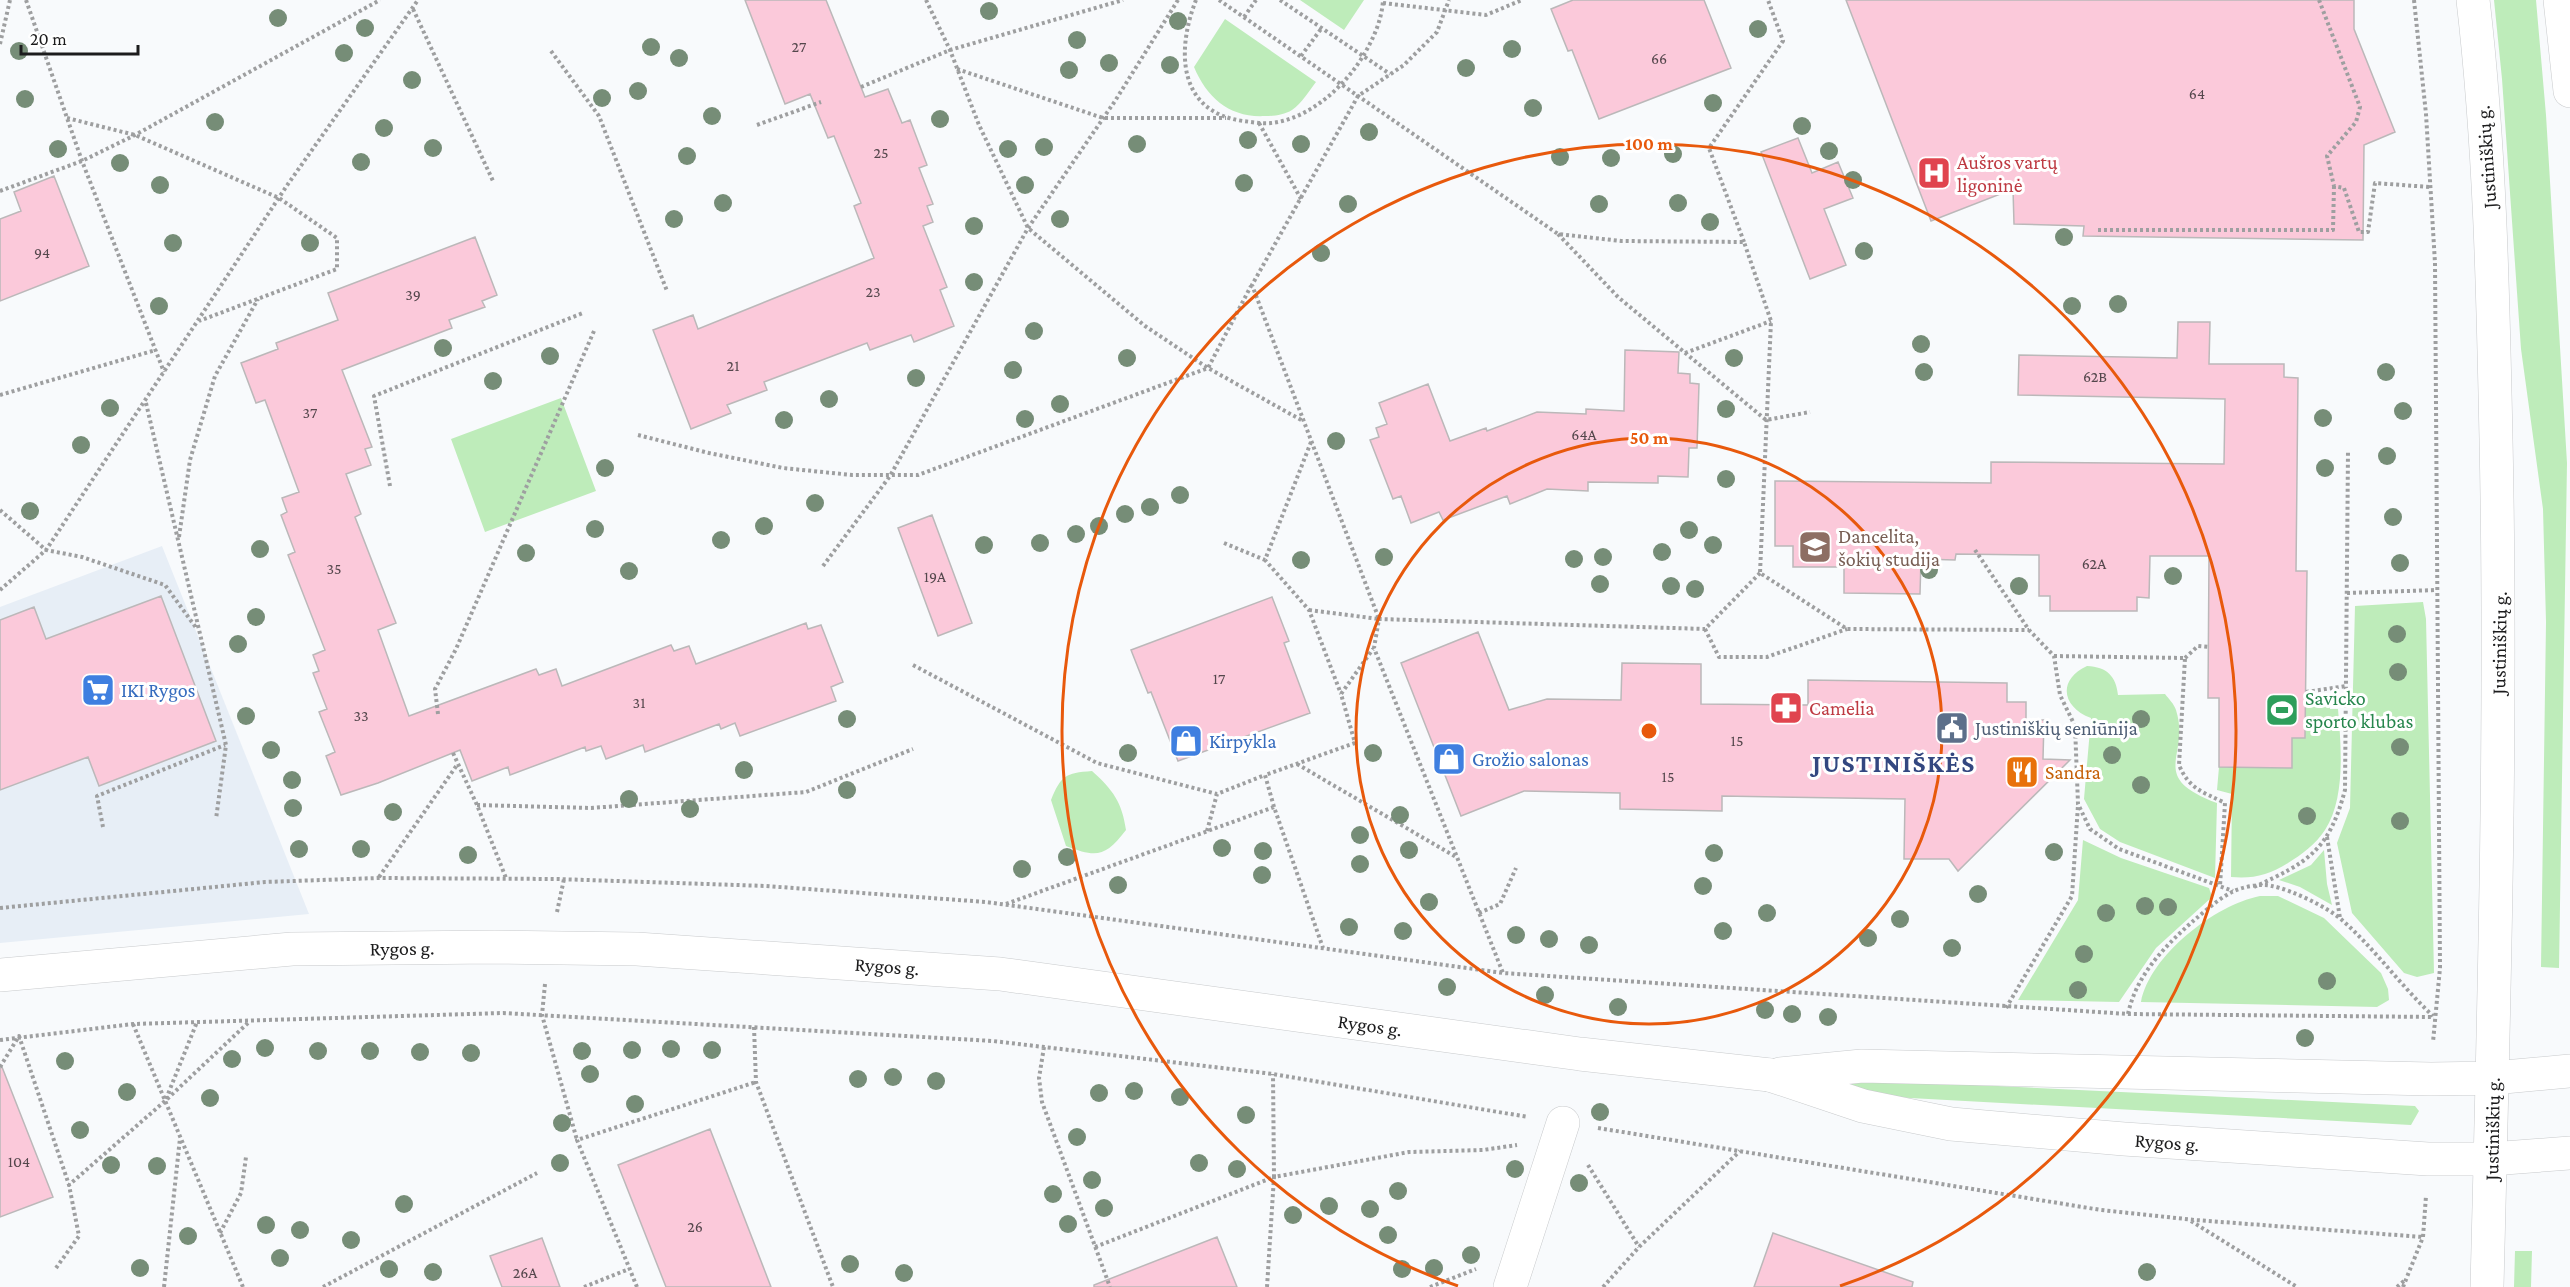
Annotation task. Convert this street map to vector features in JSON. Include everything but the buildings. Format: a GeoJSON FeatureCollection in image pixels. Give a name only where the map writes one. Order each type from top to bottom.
{"type":"FeatureCollection","features":[{"type":"Feature","properties":{"kind":"main road","name":"Justiniškių g."},"geometry":{"type":"LineString","coordinates":[[2473,0],[2493,263],[2500,593],[2493,1078],[2487,1287]]}},
{"type":"Feature","properties":{"kind":"main road"},"geometry":{"type":"LineString","coordinates":[[2560,0],[2570,91]]}},
{"type":"Feature","properties":{"kind":"main road","name":"Rygos g."},"geometry":{"type":"LineString","coordinates":[[0,975],[292,949],[550,947],[636,949],[1000,974],[1580,1054],[1770,1076],[1863,1106],[1951,1124],[2124,1139],[2428,1159],[2491,1159],[2570,1153]]}},
{"type":"Feature","properties":{"kind":"main road","name":"Rygos g."},"geometry":{"type":"LineString","coordinates":[[1770,1076],[1862,1065],[2431,1079],[2493,1078],[2570,1071]]}},
{"type":"Feature","properties":{"kind":"main road"},"geometry":{"type":"LineString","coordinates":[[1510,1287],[1560,1131]]}},
{"type":"Feature","properties":{"kind":"path"},"geometry":{"type":"LineString","coordinates":[[0,44],[10,0]]}},
{"type":"Feature","properties":{"kind":"path"},"geometry":{"type":"LineString","coordinates":[[26,0],[82,161],[165,372]]}},
{"type":"Feature","properties":{"kind":"path"},"geometry":{"type":"LineString","coordinates":[[0,191],[82,161],[135,135],[380,0]]}},
{"type":"Feature","properties":{"kind":"path"},"geometry":{"type":"LineString","coordinates":[[0,590],[46,550],[279,198],[418,0]]}},
{"type":"Feature","properties":{"kind":"path"},"geometry":{"type":"LineString","coordinates":[[926,0],[950,50],[979,125],[1028,228],[1145,326],[1208,368],[1304,422]]}},
{"type":"Feature","properties":{"kind":"path"},"geometry":{"type":"LineString","coordinates":[[861,87],[950,50],[1123,0]]}},
{"type":"Feature","properties":{"kind":"path"},"geometry":{"type":"LineString","coordinates":[[823,566],[890,476],[1028,228],[1103,118],[1178,0]]}},
{"type":"Feature","properties":{"kind":"path"},"geometry":{"type":"LineString","coordinates":[[1196,0],[1187,30],[1185,69],[1194,91],[1206,108],[1226,118]]}},
{"type":"Feature","properties":{"kind":"path"},"geometry":{"type":"LineString","coordinates":[[1219,0],[1558,234],[1618,297],[1767,420],[1810,412]]}},
{"type":"Feature","properties":{"kind":"path"},"geometry":{"type":"LineString","coordinates":[[1244,17],[1256,0]]}},
{"type":"Feature","properties":{"kind":"path"},"geometry":{"type":"LineString","coordinates":[[1280,0],[1390,74]]}},
{"type":"Feature","properties":{"kind":"path"},"geometry":{"type":"LineString","coordinates":[[638,435],[783,468],[852,475],[918,475],[1208,368],[1358,96],[1404,65],[1437,32],[1449,0]]}},
{"type":"Feature","properties":{"kind":"path"},"geometry":{"type":"LineString","coordinates":[[957,69],[1103,118],[1226,118],[1271,123],[1312,107],[1342,85],[1363,57],[1376,31],[1383,1],[1445,12],[1486,15],[1522,0]]}},
{"type":"Feature","properties":{"kind":"path"},"geometry":{"type":"LineString","coordinates":[[1309,610],[1379,619],[1705,629],[1760,573],[1771,321],[1708,148],[1783,41],[1768,0]]}},
{"type":"Feature","properties":{"kind":"path"},"geometry":{"type":"LineString","coordinates":[[2098,230],[2333,230],[2334,186],[2326,156],[2356,122],[2360,107],[2319,0]]}},
{"type":"Feature","properties":{"kind":"path"},"geometry":{"type":"LineString","coordinates":[[2414,0],[2426,114],[2435,263],[2440,968],[2434,1017],[2431,1079]]}},
{"type":"Feature","properties":{"kind":"path"},"geometry":{"type":"LineString","coordinates":[[412,8],[493,181]]}},
{"type":"Feature","properties":{"kind":"path"},"geometry":{"type":"LineString","coordinates":[[1301,56],[1321,28]]}},
{"type":"Feature","properties":{"kind":"path"},"geometry":{"type":"LineString","coordinates":[[551,51],[598,116],[667,291]]}},
{"type":"Feature","properties":{"kind":"path"},"geometry":{"type":"LineString","coordinates":[[757,125],[821,102]]}},
{"type":"Feature","properties":{"kind":"path"},"geometry":{"type":"LineString","coordinates":[[67,118],[135,135],[279,198],[337,238],[337,269],[198,322]]}},
{"type":"Feature","properties":{"kind":"path"},"geometry":{"type":"LineString","coordinates":[[1258,122],[1300,199]]}},
{"type":"Feature","properties":{"kind":"path"},"geometry":{"type":"LineString","coordinates":[[2334,186],[2343,188],[2359,232],[2368,232],[2375,183],[2429,187]]}},
{"type":"Feature","properties":{"kind":"path"},"geometry":{"type":"LineString","coordinates":[[1558,234],[1621,241],[1744,242]]}},
{"type":"Feature","properties":{"kind":"path"},"geometry":{"type":"LineString","coordinates":[[1252,285],[1379,619],[1374,648],[1341,694]]}},
{"type":"Feature","properties":{"kind":"path"},"geometry":{"type":"LineString","coordinates":[[178,541],[190,460],[216,376],[258,299]]}},
{"type":"Feature","properties":{"kind":"path"},"geometry":{"type":"LineString","coordinates":[[390,486],[374,396],[583,313]]}},
{"type":"Feature","properties":{"kind":"path"},"geometry":{"type":"LineString","coordinates":[[1685,353],[1771,321]]}},
{"type":"Feature","properties":{"kind":"path"},"geometry":{"type":"LineString","coordinates":[[438,714],[435,688],[456,649],[594,331]]}},
{"type":"Feature","properties":{"kind":"path"},"geometry":{"type":"LineString","coordinates":[[0,395],[156,350]]}},
{"type":"Feature","properties":{"kind":"path"},"geometry":{"type":"LineString","coordinates":[[146,402],[226,745],[216,819]]}},
{"type":"Feature","properties":{"kind":"path"},"geometry":{"type":"LineString","coordinates":[[1265,560],[1311,442]]}},
{"type":"Feature","properties":{"kind":"path"},"geometry":{"type":"LineString","coordinates":[[2254,887],[2314,854],[2327,837],[2338,816],[2345,790],[2348,451]]}},
{"type":"Feature","properties":{"kind":"path"},"geometry":{"type":"LineString","coordinates":[[0,510],[46,550],[82,557],[165,585],[199,631]]}},
{"type":"Feature","properties":{"kind":"path"},"geometry":{"type":"LineString","coordinates":[[913,665],[1097,763],[1217,794],[1355,743],[1341,694],[1309,610],[1265,560],[1224,543]]}},
{"type":"Feature","properties":{"kind":"path"},"geometry":{"type":"LineString","coordinates":[[1975,550],[2029,630],[2054,656],[2061,695],[2075,726],[2078,804],[2072,896],[2006,1008]]}},
{"type":"Feature","properties":{"kind":"path"},"geometry":{"type":"LineString","coordinates":[[1760,573],[1846,629]]}},
{"type":"Feature","properties":{"kind":"path"},"geometry":{"type":"LineString","coordinates":[[2347,593],[2437,590]]}},
{"type":"Feature","properties":{"kind":"path"},"geometry":{"type":"LineString","coordinates":[[1705,629],[1719,657],[1767,657],[1846,629],[2029,630]]}},
{"type":"Feature","properties":{"kind":"path"},"geometry":{"type":"LineString","coordinates":[[2054,656],[2185,658],[2198,646],[2209,647]]}},
{"type":"Feature","properties":{"kind":"path"},"geometry":{"type":"LineString","coordinates":[[1374,648],[1503,973]]}},
{"type":"Feature","properties":{"kind":"path"},"geometry":{"type":"LineString","coordinates":[[2185,658],[2179,765],[2185,780],[2198,790],[2225,803],[2220,886]]}},
{"type":"Feature","properties":{"kind":"path"},"geometry":{"type":"LineString","coordinates":[[2306,692],[2346,686]]}},
{"type":"Feature","properties":{"kind":"path"},"geometry":{"type":"LineString","coordinates":[[103,827],[97,796],[226,745]]}},
{"type":"Feature","properties":{"kind":"path"},"geometry":{"type":"LineString","coordinates":[[477,806],[591,808],[806,792],[913,749]]}},
{"type":"Feature","properties":{"kind":"path"},"geometry":{"type":"LineString","coordinates":[[453,753],[506,878]]}},
{"type":"Feature","properties":{"kind":"path"},"geometry":{"type":"LineString","coordinates":[[1297,764],[1457,857]]}},
{"type":"Feature","properties":{"kind":"path"},"geometry":{"type":"LineString","coordinates":[[378,878],[457,765]]}},
{"type":"Feature","properties":{"kind":"path"},"geometry":{"type":"LineString","coordinates":[[1265,775],[1323,948]]}},
{"type":"Feature","properties":{"kind":"path"},"geometry":{"type":"LineString","coordinates":[[1207,832],[1217,794]]}},
{"type":"Feature","properties":{"kind":"path"},"geometry":{"type":"LineString","coordinates":[[2078,804],[2090,829],[2119,849],[2233,891]]}},
{"type":"Feature","properties":{"kind":"path"},"geometry":{"type":"LineString","coordinates":[[1006,905],[1274,807]]}},
{"type":"Feature","properties":{"kind":"path"},"geometry":{"type":"LineString","coordinates":[[2327,837],[2340,918]]}},
{"type":"Feature","properties":{"kind":"path"},"geometry":{"type":"LineString","coordinates":[[1479,913],[1500,904],[1516,868]]}},
{"type":"Feature","properties":{"kind":"path"},"geometry":{"type":"LineString","coordinates":[[0,908],[265,882],[378,878],[564,879],[766,886],[1006,905],[1503,973],[1644,980],[2006,1008],[2128,1014],[2434,1017]]}},
{"type":"Feature","properties":{"kind":"path"},"geometry":{"type":"LineString","coordinates":[[564,879],[550,947],[542,1015],[577,1140],[637,1287]]}},
{"type":"Feature","properties":{"kind":"path"},"geometry":{"type":"LineString","coordinates":[[2128,1014],[2132,994],[2166,945],[2201,914],[2233,891],[2271,885],[2305,899],[2340,918],[2434,1017]]}},
{"type":"Feature","properties":{"kind":"path"},"geometry":{"type":"LineString","coordinates":[[0,1040],[132,1024],[504,1013],[993,1041],[1273,1074],[1560,1131],[1740,1151],[2100,1210],[2423,1237]]}},
{"type":"Feature","properties":{"kind":"path"},"geometry":{"type":"LineString","coordinates":[[69,1185],[165,1101],[251,1021]]}},
{"type":"Feature","properties":{"kind":"path"},"geometry":{"type":"LineString","coordinates":[[165,1101],[197,1022]]}},
{"type":"Feature","properties":{"kind":"path"},"geometry":{"type":"LineString","coordinates":[[132,1024],[243,1287]]}},
{"type":"Feature","properties":{"kind":"path"},"geometry":{"type":"LineString","coordinates":[[754,1027],[756,1082],[833,1287]]}},
{"type":"Feature","properties":{"kind":"path"},"geometry":{"type":"LineString","coordinates":[[0,1067],[19,1036]]}},
{"type":"Feature","properties":{"kind":"path"},"geometry":{"type":"LineString","coordinates":[[19,1036],[69,1185],[79,1236],[56,1268]]}},
{"type":"Feature","properties":{"kind":"path"},"geometry":{"type":"LineString","coordinates":[[1044,1047],[1040,1078],[1042,1102],[1110,1287]]}},
{"type":"Feature","properties":{"kind":"path"},"geometry":{"type":"LineString","coordinates":[[1267,1287],[1274,1177],[1273,1074]]}},
{"type":"Feature","properties":{"kind":"path"},"geometry":{"type":"LineString","coordinates":[[577,1140],[756,1082]]}},
{"type":"Feature","properties":{"kind":"path"},"geometry":{"type":"LineString","coordinates":[[1095,1247],[1274,1177],[1409,1152],[1483,1150],[1560,1131]]}},
{"type":"Feature","properties":{"kind":"path"},"geometry":{"type":"LineString","coordinates":[[1560,1131],[1639,1247]]}},
{"type":"Feature","properties":{"kind":"path"},"geometry":{"type":"LineString","coordinates":[[164,1287],[180,1137]]}},
{"type":"Feature","properties":{"kind":"path"},"geometry":{"type":"LineString","coordinates":[[1603,1287],[1639,1247],[1740,1151]]}},
{"type":"Feature","properties":{"kind":"path"},"geometry":{"type":"LineString","coordinates":[[220,1233],[242,1193],[246,1157]]}},
{"type":"Feature","properties":{"kind":"path"},"geometry":{"type":"LineString","coordinates":[[2403,1287],[2423,1237],[2428,1159]]}},
{"type":"Feature","properties":{"kind":"path"},"geometry":{"type":"LineString","coordinates":[[323,1287],[537,1173]]}},
{"type":"Feature","properties":{"kind":"path"},"geometry":{"type":"LineString","coordinates":[[2188,1219],[2297,1287]]}},
{"type":"Feature","properties":{"kind":"path"},"geometry":{"type":"LineString","coordinates":[[584,1287],[629,1269]]}},
{"type":"Feature","properties":{"kind":"path"},"geometry":{"type":"LineString","coordinates":[[2397,1287],[2405,1281]]}},
{"type":"Feature","properties":{"kind":"shaded area"},"geometry":{"type":"Polygon","coordinates":[[[162,546],[309,914],[0,943],[0,607],[162,546]]]}},
{"type":"Feature","properties":{"kind":"green space"},"geometry":{"type":"Polygon","coordinates":[[[1300,0],[1364,0],[1344,30],[1300,0]]]}},
{"type":"Feature","properties":{"kind":"green space"},"geometry":{"type":"Polygon","coordinates":[[[2494,0],[2536,0],[2546,115],[2567,463],[2559,968],[2541,967],[2546,622],[2543,509],[2521,349],[2502,79],[2494,0]]]}},
{"type":"Feature","properties":{"kind":"green space"},"geometry":{"type":"Polygon","coordinates":[[[1225,19],[1316,82],[1292,110],[1272,116],[1241,114],[1221,104],[1206,88],[1194,67],[1225,19]]]}},
{"type":"Feature","properties":{"kind":"green space"},"geometry":{"type":"Polygon","coordinates":[[[561,398],[596,491],[485,532],[451,439],[561,398]]]}},
{"type":"Feature","properties":{"kind":"green space"},"geometry":{"type":"Polygon","coordinates":[[[2423,602],[2426,619],[2434,973],[2417,977],[2404,973],[2352,913],[2337,843],[2350,808],[2355,606],[2423,602]]]}},
{"type":"Feature","properties":{"kind":"green space"},"geometry":{"type":"Polygon","coordinates":[[[2087,666],[2100,668],[2109,674],[2113,678],[2118,695],[2165,694],[2174,706],[2179,726],[2177,774],[2183,784],[2195,793],[2217,803],[2215,878],[2120,842],[2100,829],[2084,799],[2091,718],[2074,707],[2067,693],[2067,686],[2071,678],[2087,666]]]}},
{"type":"Feature","properties":{"kind":"green space"},"geometry":{"type":"Polygon","coordinates":[[[2330,694],[2330,709],[2338,709],[2340,771],[2336,802],[2325,830],[2308,849],[2281,867],[2261,875],[2231,877],[2232,794],[2217,790],[2219,767],[2292,768],[2292,738],[2305,738],[2306,696],[2330,694]]]}},
{"type":"Feature","properties":{"kind":"green space"},"geometry":{"type":"Polygon","coordinates":[[[1092,771],[1106,784],[1115,797],[1122,812],[1126,830],[1112,846],[1100,853],[1086,852],[1066,846],[1051,800],[1065,777],[1092,771]]]}},
{"type":"Feature","properties":{"kind":"green space"},"geometry":{"type":"Polygon","coordinates":[[[2083,840],[2121,858],[2209,888],[2212,897],[2156,948],[2119,1002],[2018,1000],[2078,900],[2083,840]]]}},
{"type":"Feature","properties":{"kind":"green space"},"geometry":{"type":"Polygon","coordinates":[[[2324,850],[2327,884],[2332,905],[2300,887],[2279,880],[2311,865],[2324,850]]]}},
{"type":"Feature","properties":{"kind":"green space"},"geometry":{"type":"Polygon","coordinates":[[[2260,896],[2278,896],[2324,918],[2381,973],[2388,989],[2389,1000],[2377,1007],[2141,1002],[2147,984],[2157,967],[2187,935],[2224,910],[2242,901],[2260,896]]]}},
{"type":"Feature","properties":{"kind":"green space"},"geometry":{"type":"Polygon","coordinates":[[[1831,1078],[2415,1106],[2419,1111],[2411,1125],[1855,1095],[1831,1078]]]}},
{"type":"Feature","properties":{"kind":"green space"},"geometry":{"type":"Polygon","coordinates":[[[2515,1251],[2532,1251],[2531,1287],[2514,1287],[2515,1251]]]}},
{"type":"Feature","properties":{"kind":"place","name":"Aušros vartų ligoninė"},"geometry":{"type":"Point","coordinates":[1934,173]}},
{"type":"Feature","properties":{"kind":"place","name":"Dancelita, šokių studija"},"geometry":{"type":"Point","coordinates":[1815,547]}},
{"type":"Feature","properties":{"kind":"place","name":"IKI Rygos"},"geometry":{"type":"Point","coordinates":[98,690]}},
{"type":"Feature","properties":{"kind":"place","name":"Camelia"},"geometry":{"type":"Point","coordinates":[1786,708]}},
{"type":"Feature","properties":{"kind":"place","name":"Savicko sporto klubas"},"geometry":{"type":"Point","coordinates":[2282,710]}},
{"type":"Feature","properties":{"kind":"place","name":"Justiniškių seniūnija"},"geometry":{"type":"Point","coordinates":[1952,728]}},
{"type":"Feature","properties":{"kind":"place","name":"Kirpykla"},"geometry":{"type":"Point","coordinates":[1186,741]}},
{"type":"Feature","properties":{"kind":"place","name":"Grožio salonas"},"geometry":{"type":"Point","coordinates":[1449,759]}},
{"type":"Feature","properties":{"kind":"place","name":"Sandra"},"geometry":{"type":"Point","coordinates":[2022,772]}},
{"type":"Feature","properties":{"kind":"district","name":"JUSTINIŠKĖS"},"geometry":{"type":"Point","coordinates":[1894,763]}}]}
